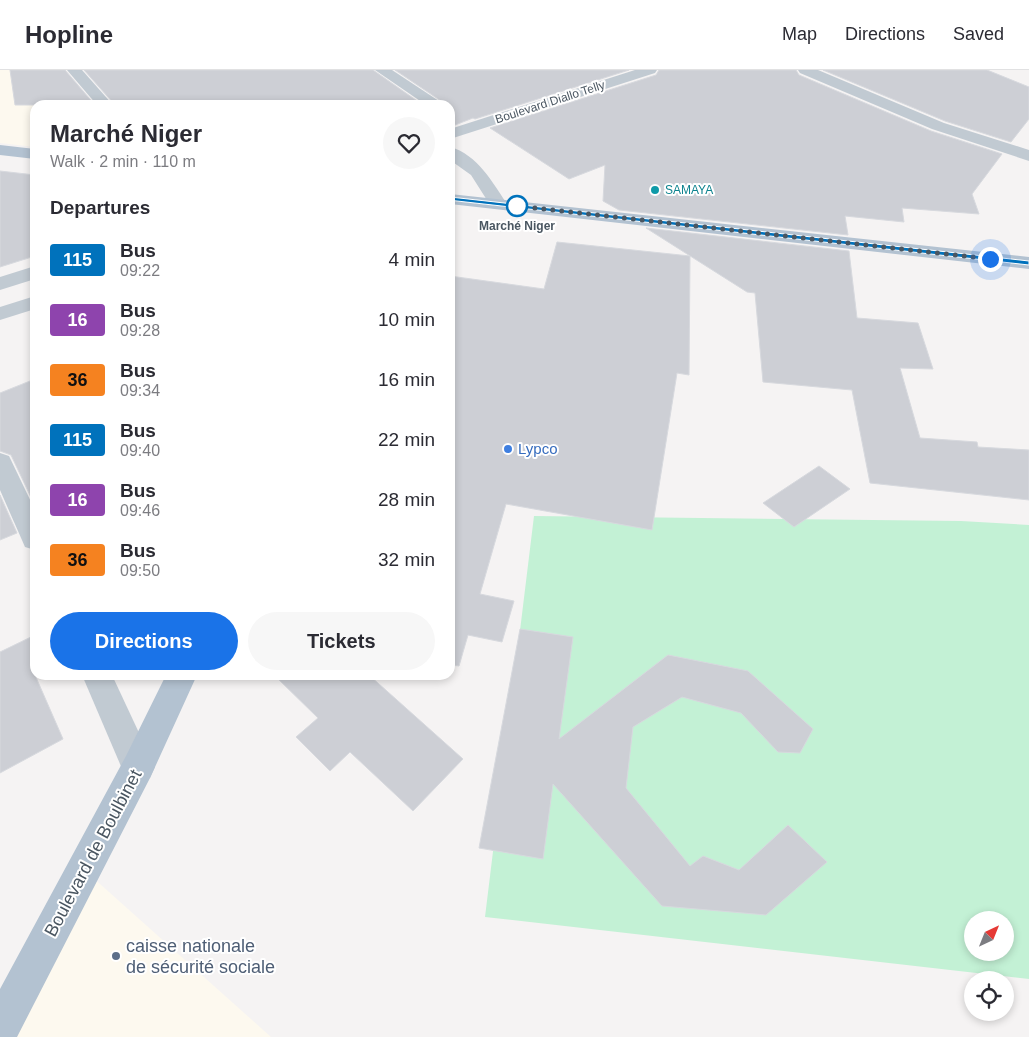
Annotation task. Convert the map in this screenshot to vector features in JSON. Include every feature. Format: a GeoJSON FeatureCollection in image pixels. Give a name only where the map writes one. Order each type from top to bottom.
{"type":"FeatureCollection","features":[{"type":"Feature","properties":{"kind":"main road"},"geometry":{"type":"LineString","coordinates":[[0,150],[30,153]]}},
{"type":"Feature","properties":{"kind":"main road"},"geometry":{"type":"LineString","coordinates":[[455,200],[1029,263]]}},
{"type":"Feature","properties":{"kind":"main road","name":"Boulevard de Boulbinet"},"geometry":{"type":"LineString","coordinates":[[0,1029],[138,767],[180,680]]}},
{"type":"Feature","properties":{"kind":"street"},"geometry":{"type":"LineString","coordinates":[[74,70],[101,100]]}},
{"type":"Feature","properties":{"kind":"street"},"geometry":{"type":"LineString","coordinates":[[382,70],[429,100]]}},
{"type":"Feature","properties":{"kind":"street","name":"Boulevard Diallo Telly"},"geometry":{"type":"LineString","coordinates":[[455,132],[650,70]]}},
{"type":"Feature","properties":{"kind":"street"},"geometry":{"type":"LineString","coordinates":[[805,70],[938,126],[1029,156]]}},
{"type":"Feature","properties":{"kind":"street"},"geometry":{"type":"LineString","coordinates":[[457,118],[471,127]]}},
{"type":"Feature","properties":{"kind":"street"},"geometry":{"type":"LineString","coordinates":[[455,156],[477,172],[498,204]]}},
{"type":"Feature","properties":{"kind":"street"},"geometry":{"type":"LineString","coordinates":[[0,284],[30,274]]}},
{"type":"Feature","properties":{"kind":"street"},"geometry":{"type":"LineString","coordinates":[[0,314],[30,304]]}},
{"type":"Feature","properties":{"kind":"street"},"geometry":{"type":"LineString","coordinates":[[0,462],[30,528]]}},
{"type":"Feature","properties":{"kind":"street"},"geometry":{"type":"LineString","coordinates":[[99,680],[138,767]]}},
{"type":"Feature","properties":{"kind":"shaded area"},"geometry":{"type":"Polygon","coordinates":[[[0,70],[59,70],[38,100],[30,100],[30,146],[0,143],[0,70]]]}},
{"type":"Feature","properties":{"kind":"shaded area","name":"caisse nationale de sécurité sociale"},"geometry":{"type":"Polygon","coordinates":[[[90,875],[271,1037],[13,1037],[90,875]]]}},
{"type":"Feature","properties":{"kind":"green space"},"geometry":{"type":"Polygon","coordinates":[[[534,516],[961,521],[1029,525],[1029,979],[1014,977],[1014,971],[964,972],[485,917],[534,516]]]}},
{"type":"Feature","properties":{"kind":"building"},"geometry":{"type":"Polygon","coordinates":[[[10,70],[65,70],[91,100],[30,100],[30,105],[15,105],[10,70]]]}},
{"type":"Feature","properties":{"kind":"building"},"geometry":{"type":"Polygon","coordinates":[[[84,70],[373,70],[416,100],[111,100],[84,70]]]}},
{"type":"Feature","properties":{"kind":"building"},"geometry":{"type":"Polygon","coordinates":[[[395,70],[629,70],[455,125],[455,100],[440,100],[395,70]]]}},
{"type":"Feature","properties":{"kind":"building"},"geometry":{"type":"Polygon","coordinates":[[[659,70],[796,70],[799,75],[931,131],[1002,154],[972,194],[979,214],[902,208],[904,222],[845,216],[848,235],[619,210],[603,201],[605,165],[569,179],[490,128],[656,75],[659,70]]]}},
{"type":"Feature","properties":{"kind":"building"},"geometry":{"type":"Polygon","coordinates":[[[823,70],[987,70],[1029,87],[1029,119],[1011,142],[945,121],[823,70]]]}},
{"type":"Feature","properties":{"kind":"building"},"geometry":{"type":"Polygon","coordinates":[[[0,171],[30,174],[30,258],[0,267],[0,171]]]}},
{"type":"Feature","properties":{"kind":"building"},"geometry":{"type":"Polygon","coordinates":[[[646,228],[849,251],[857,318],[918,323],[933,369],[900,368],[920,438],[977,442],[978,447],[1029,450],[1029,500],[870,483],[852,390],[763,382],[755,293],[747,292],[646,228]]]}},
{"type":"Feature","properties":{"kind":"building"},"geometry":{"type":"Polygon","coordinates":[[[557,242],[690,256],[689,375],[677,373],[652,530],[506,504],[480,594],[514,601],[502,642],[468,635],[459,666],[455,666],[455,277],[544,289],[557,242]]]}},
{"type":"Feature","properties":{"kind":"building"},"geometry":{"type":"Polygon","coordinates":[[[30,381],[30,495],[11,455],[0,451],[0,393],[30,381]]]}},
{"type":"Feature","properties":{"kind":"building"},"geometry":{"type":"Polygon","coordinates":[[[819,466],[850,489],[794,527],[763,503],[819,466]]]}},
{"type":"Feature","properties":{"kind":"building"},"geometry":{"type":"Polygon","coordinates":[[[0,495],[17,533],[0,540],[0,495]]]}},
{"type":"Feature","properties":{"kind":"building"},"geometry":{"type":"Polygon","coordinates":[[[520,629],[573,637],[559,739],[668,655],[748,671],[813,729],[800,753],[778,752],[741,713],[682,697],[633,727],[626,788],[690,866],[703,856],[739,870],[788,825],[827,862],[766,915],[662,906],[553,784],[543,859],[479,848],[520,629]]]}},
{"type":"Feature","properties":{"kind":"building"},"geometry":{"type":"Polygon","coordinates":[[[30,637],[30,680],[37,680],[63,739],[0,773],[0,652],[30,637]]]}},
{"type":"Feature","properties":{"kind":"building"},"geometry":{"type":"Polygon","coordinates":[[[279,680],[375,680],[463,759],[413,811],[350,752],[330,771],[296,737],[318,718],[279,680]]]}},
{"type":"Feature","properties":{"kind":"bus line","name":"115"},"geometry":{"type":"LineString","coordinates":[[455,200],[1029,263]]}},
{"type":"Feature","properties":{"kind":"place","name":"SAMAYA"},"geometry":{"type":"Point","coordinates":[655,190]}},
{"type":"Feature","properties":{"kind":"place","name":"Marché Niger"},"geometry":{"type":"Point","coordinates":[517,206]}},
{"type":"Feature","properties":{"kind":"place","name":"Lypco"},"geometry":{"type":"Point","coordinates":[508,449]}},
{"type":"Feature","properties":{"kind":"place","name":"caisse nationale de sécurité sociale"},"geometry":{"type":"Point","coordinates":[116,956]}},
{"type":"Feature","properties":{"kind":"route"},"geometry":{"type":"LineString","coordinates":[[517,206],[990,259]]}}]}
